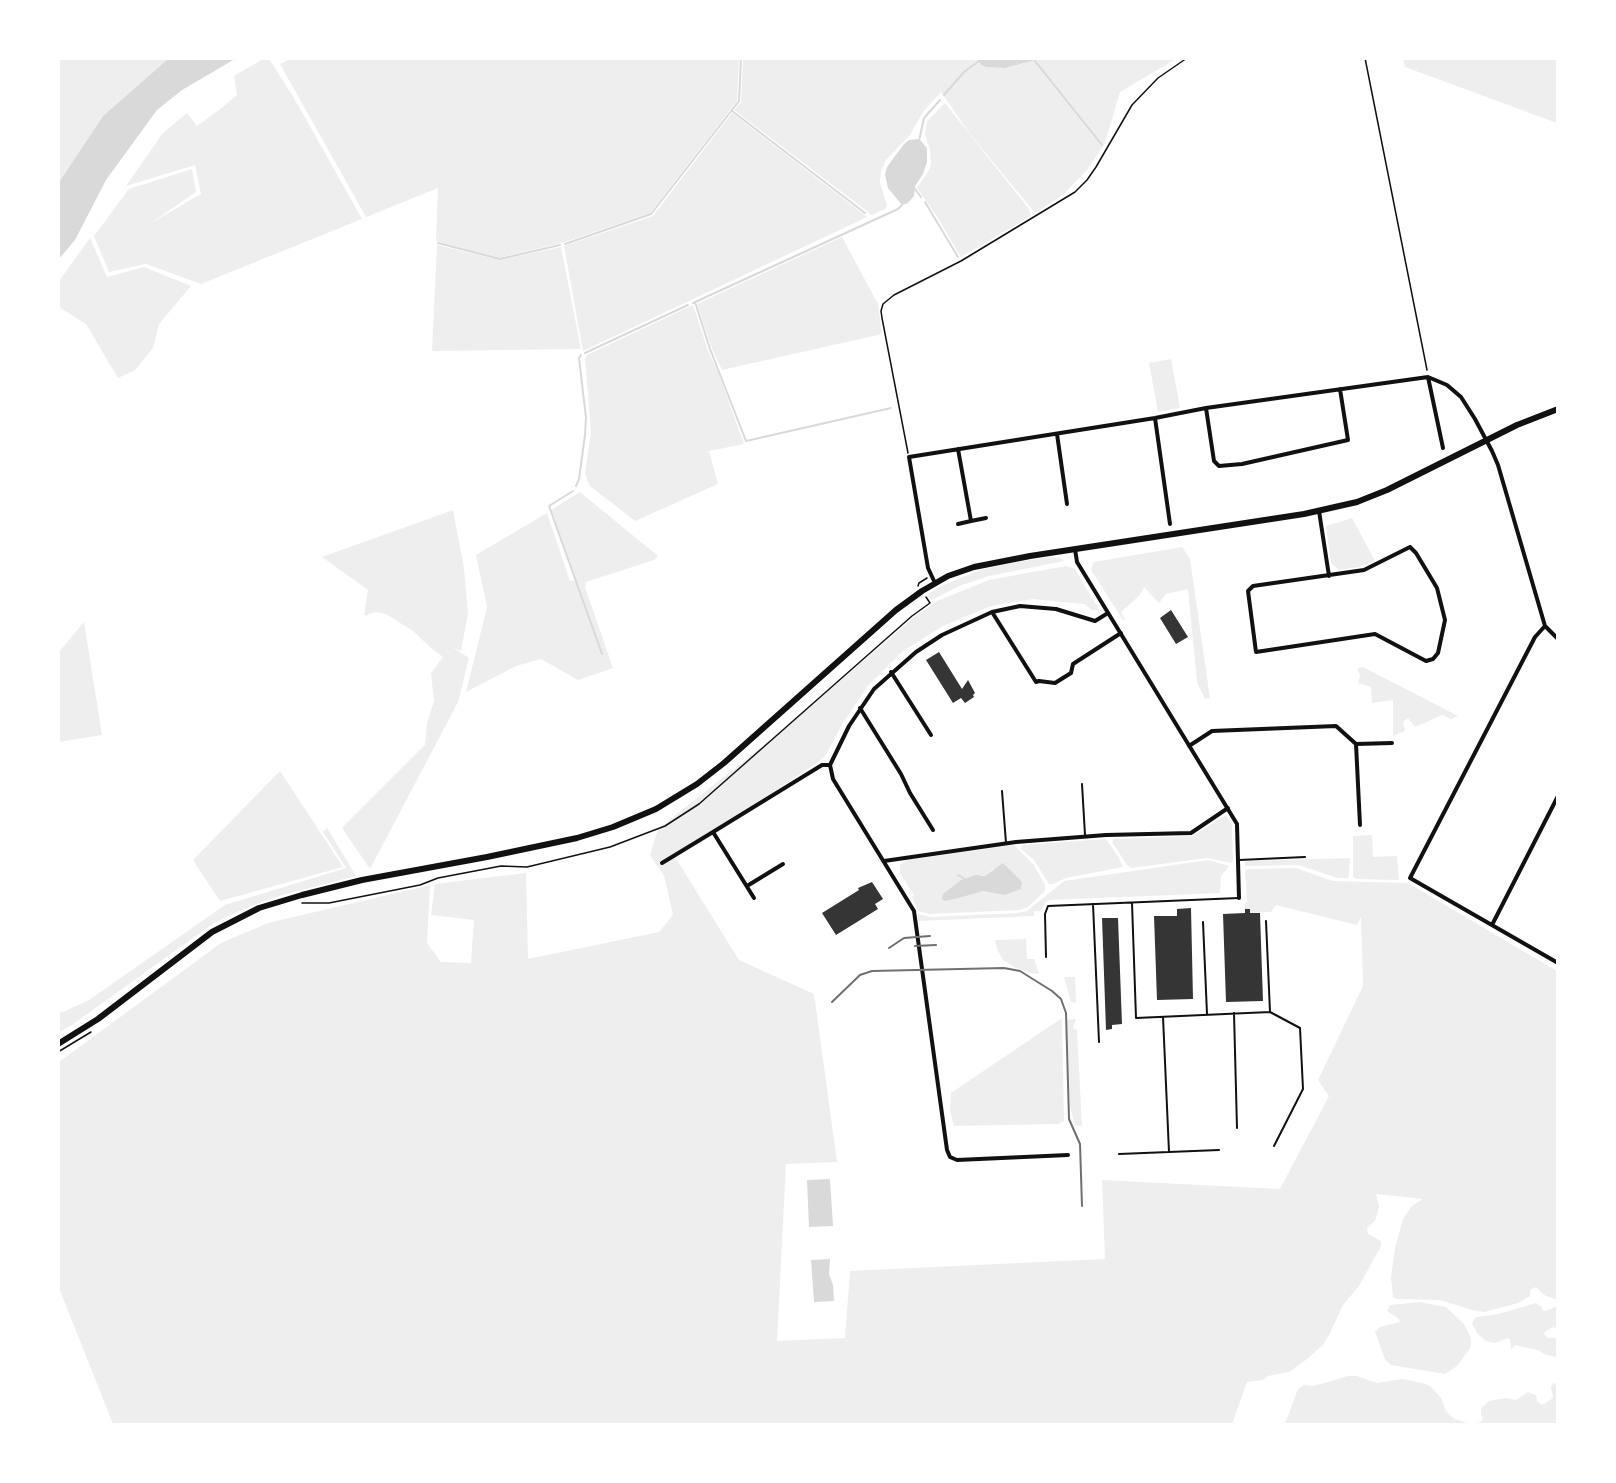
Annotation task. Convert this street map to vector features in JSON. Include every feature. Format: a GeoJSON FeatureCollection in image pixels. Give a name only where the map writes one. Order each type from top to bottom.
{"type":"FeatureCollection","features":[{"type":"Feature","properties":{"kind":"main road"},"geometry":{"type":"LineString","coordinates":[[58,1044],[98,1018],[212,932],[260,908],[362,880],[487,857],[577,837],[613,827],[656,809],[697,784],[724,763],[896,610],[935,583],[960,572],[987,564],[1075,548],[1319,511],[1357,502],[1388,490],[1486,440],[1557,409]]}},
{"type":"Feature","properties":{"kind":"street"},"geometry":{"type":"LineString","coordinates":[[935,583],[928,568],[909,457],[1206,408],[1428,377],[1447,385],[1461,397],[1486,440],[1498,465],[1545,626],[1557,639]]}},
{"type":"Feature","properties":{"kind":"street"},"geometry":{"type":"LineString","coordinates":[[1428,377],[1443,448]]}},
{"type":"Feature","properties":{"kind":"street"},"geometry":{"type":"LineString","coordinates":[[1206,408],[1214,461],[1219,466],[1242,464],[1348,440],[1340,389]]}},
{"type":"Feature","properties":{"kind":"street"},"geometry":{"type":"LineString","coordinates":[[1155,418],[1170,524]]}},
{"type":"Feature","properties":{"kind":"street"},"geometry":{"type":"LineString","coordinates":[[1057,434],[1067,504]]}},
{"type":"Feature","properties":{"kind":"street"},"geometry":{"type":"LineString","coordinates":[[958,449],[971,521]]}},
{"type":"Feature","properties":{"kind":"street"},"geometry":{"type":"LineString","coordinates":[[1319,511],[1329,576]]}},
{"type":"Feature","properties":{"kind":"street"},"geometry":{"type":"LineString","coordinates":[[958,524],[987,518]]}},
{"type":"Feature","properties":{"kind":"street"},"geometry":{"type":"LineString","coordinates":[[1410,547],[1437,588],[1445,620],[1438,653],[1433,659],[1426,661],[1376,634],[1256,652],[1248,591],[1253,586],[1329,576],[1364,570],[1410,547]]}},
{"type":"Feature","properties":{"kind":"street"},"geometry":{"type":"LineString","coordinates":[[1075,548],[1077,562],[1237,824],[1239,898]]}},
{"type":"Feature","properties":{"kind":"street"},"geometry":{"type":"LineString","coordinates":[[1068,1155],[957,1161],[950,1157],[947,1150],[914,911],[833,779],[830,765],[860,708],[874,689],[891,672],[935,639],[992,612],[1020,606],[1040,607],[1095,621],[1108,613]]}},
{"type":"Feature","properties":{"kind":"street"},"geometry":{"type":"LineString","coordinates":[[992,612],[1036,682],[1055,683],[1071,672],[1073,664],[1121,633]]}},
{"type":"Feature","properties":{"kind":"street"},"geometry":{"type":"LineString","coordinates":[[1545,626],[1535,637],[1410,878],[1557,963]]}},
{"type":"Feature","properties":{"kind":"street"},"geometry":{"type":"LineString","coordinates":[[891,672],[931,735]]}},
{"type":"Feature","properties":{"kind":"street"},"geometry":{"type":"LineString","coordinates":[[860,708],[933,830]]}},
{"type":"Feature","properties":{"kind":"street"},"geometry":{"type":"LineString","coordinates":[[1189,746],[1212,731],[1336,726],[1356,744],[1392,743]]}},
{"type":"Feature","properties":{"kind":"street"},"geometry":{"type":"LineString","coordinates":[[1356,744],[1360,825]]}},
{"type":"Feature","properties":{"kind":"street"},"geometry":{"type":"LineString","coordinates":[[662,863],[822,765],[830,765]]}},
{"type":"Feature","properties":{"kind":"street"},"geometry":{"type":"LineString","coordinates":[[1492,925],[1557,796]]}},
{"type":"Feature","properties":{"kind":"street"},"geometry":{"type":"LineString","coordinates":[[884,861],[1006,843],[1191,833],[1227,808]]}},
{"type":"Feature","properties":{"kind":"street"},"geometry":{"type":"LineString","coordinates":[[713,832],[754,898]]}},
{"type":"Feature","properties":{"kind":"street"},"geometry":{"type":"LineString","coordinates":[[747,886],[783,864]]}},
{"type":"Feature","properties":{"kind":"lane"},"geometry":{"type":"LineString","coordinates":[[1082,784],[1086,837]]}},
{"type":"Feature","properties":{"kind":"lane"},"geometry":{"type":"LineString","coordinates":[[1002,790],[1006,843]]}},
{"type":"Feature","properties":{"kind":"lane"},"geometry":{"type":"LineString","coordinates":[[1238,860],[1305,857]]}},
{"type":"Feature","properties":{"kind":"lane"},"geometry":{"type":"LineString","coordinates":[[1046,957],[1045,914],[1048,906],[1239,898]]}},
{"type":"Feature","properties":{"kind":"lane"},"geometry":{"type":"LineString","coordinates":[[1132,903],[1136,1018],[1270,1011],[1300,1028],[1304,1089],[1274,1146]]}},
{"type":"Feature","properties":{"kind":"lane"},"geometry":{"type":"LineString","coordinates":[[1093,904],[1099,1042]]}},
{"type":"Feature","properties":{"kind":"lane"},"geometry":{"type":"LineString","coordinates":[[1266,921],[1270,1011]]}},
{"type":"Feature","properties":{"kind":"lane"},"geometry":{"type":"LineString","coordinates":[[1203,922],[1207,1014]]}},
{"type":"Feature","properties":{"kind":"lane"},"geometry":{"type":"LineString","coordinates":[[1234,1013],[1237,1128]]}},
{"type":"Feature","properties":{"kind":"lane"},"geometry":{"type":"LineString","coordinates":[[1163,1017],[1169,1152]]}},
{"type":"Feature","properties":{"kind":"lane"},"geometry":{"type":"LineString","coordinates":[[1119,1154],[1219,1150]]}},
{"type":"Feature","properties":{"kind":"path"},"geometry":{"type":"LineString","coordinates":[[909,457],[882,318],[881,311],[884,304],[894,295],[961,261],[1075,192],[1096,167],[1132,105],[1158,78],[1186,58]]}},
{"type":"Feature","properties":{"kind":"path"},"geometry":{"type":"LineString","coordinates":[[1365,58],[1428,377]]}},
{"type":"Feature","properties":{"kind":"shaded area"},"geometry":{"type":"Polygon","coordinates":[[[265,58],[269,59],[294,98],[362,219],[201,284],[146,264],[109,272],[94,236],[129,189],[192,169],[196,192],[151,223],[201,194],[195,165],[126,186],[163,133],[187,113],[197,126],[237,95],[234,76],[265,58]]]}},
{"type":"Feature","properties":{"kind":"shaded area"},"geometry":{"type":"Polygon","coordinates":[[[293,58],[739,59],[737,101],[650,213],[565,242],[499,258],[436,241],[438,188],[366,217],[280,64],[293,58]]]}},
{"type":"Feature","properties":{"kind":"shaded area"},"geometry":{"type":"Polygon","coordinates":[[[978,58],[981,65],[986,67],[1005,68],[1039,59],[1176,59],[1120,92],[1105,143],[1087,170],[1063,195],[1035,213],[970,134],[941,92],[923,112],[910,135],[886,160],[881,171],[880,182],[887,206],[872,215],[734,110],[741,102],[743,59],[978,58]]]}},
{"type":"Feature","properties":{"kind":"shaded area"},"geometry":{"type":"Polygon","coordinates":[[[978,58],[1039,59],[1005,68],[986,67],[981,65],[978,58]]]}},
{"type":"Feature","properties":{"kind":"shaded area"},"geometry":{"type":"Polygon","coordinates":[[[58,59],[168,59],[103,116],[59,183],[58,59]]]}},
{"type":"Feature","properties":{"kind":"shaded area"},"geometry":{"type":"Polygon","coordinates":[[[168,59],[235,59],[182,90],[157,110],[106,180],[75,240],[59,259],[60,181],[103,116],[168,59]]]}},
{"type":"Feature","properties":{"kind":"shaded area"},"geometry":{"type":"Polygon","coordinates":[[[1403,59],[1557,59],[1557,123],[1405,67],[1403,59]]]}},
{"type":"Feature","properties":{"kind":"shaded area"},"geometry":{"type":"Polygon","coordinates":[[[945,103],[1029,209],[1031,216],[961,257],[917,188],[931,163],[925,135],[927,121],[945,103]]]}},
{"type":"Feature","properties":{"kind":"shaded area"},"geometry":{"type":"Polygon","coordinates":[[[732,113],[867,217],[583,351],[564,246],[653,216],[732,113]]]}},
{"type":"Feature","properties":{"kind":"shaded area"},"geometry":{"type":"Polygon","coordinates":[[[919,139],[927,148],[927,162],[915,186],[914,196],[908,203],[902,205],[888,188],[885,175],[887,167],[904,144],[909,140],[919,139]]]}},
{"type":"Feature","properties":{"kind":"shaded area"},"geometry":{"type":"Polygon","coordinates":[[[842,237],[878,304],[882,334],[722,370],[712,349],[697,304],[842,237]]]}},
{"type":"Feature","properties":{"kind":"shaded area"},"geometry":{"type":"Polygon","coordinates":[[[90,238],[107,277],[144,267],[191,286],[159,324],[153,348],[135,370],[118,378],[86,324],[59,307],[59,281],[90,238]]]}},
{"type":"Feature","properties":{"kind":"shaded area"},"geometry":{"type":"Polygon","coordinates":[[[437,245],[500,260],[561,247],[581,349],[432,351],[437,245]]]}},
{"type":"Feature","properties":{"kind":"shaded area"},"geometry":{"type":"Polygon","coordinates":[[[693,305],[744,444],[709,451],[718,484],[635,521],[590,486],[587,480],[585,473],[591,432],[585,359],[587,355],[693,305]]]}},
{"type":"Feature","properties":{"kind":"shaded area"},"geometry":{"type":"Polygon","coordinates":[[[1171,359],[1180,408],[1158,412],[1149,363],[1171,359]]]}},
{"type":"Feature","properties":{"kind":"shaded area"},"geometry":{"type":"Polygon","coordinates":[[[580,492],[658,556],[654,560],[586,582],[585,587],[613,668],[578,680],[541,659],[516,666],[466,692],[487,607],[476,555],[547,513],[570,581],[576,580],[551,510],[580,492]]]}},
{"type":"Feature","properties":{"kind":"shaded area"},"geometry":{"type":"Polygon","coordinates":[[[453,510],[464,568],[468,614],[461,651],[452,647],[469,658],[458,702],[370,869],[342,828],[425,745],[427,723],[434,701],[431,673],[443,657],[413,631],[386,614],[375,612],[364,616],[368,590],[322,557],[453,510]]]}},
{"type":"Feature","properties":{"kind":"shaded area"},"geometry":{"type":"Polygon","coordinates":[[[1352,518],[1375,561],[1359,567],[1339,570],[1331,563],[1326,526],[1352,518]]]}},
{"type":"Feature","properties":{"kind":"shaded area"},"geometry":{"type":"Polygon","coordinates":[[[1182,547],[1190,559],[1210,698],[1205,699],[1197,682],[1188,589],[1166,594],[1159,603],[1144,587],[1140,595],[1121,612],[1125,620],[1123,620],[1091,570],[1094,562],[1182,547]]]}},
{"type":"Feature","properties":{"kind":"shaded area"},"geometry":{"type":"Polygon","coordinates":[[[1051,557],[1064,561],[989,576],[959,586],[932,600],[927,595],[941,586],[980,570],[1051,557]]]}},
{"type":"Feature","properties":{"kind":"shaded area"},"geometry":{"type":"Polygon","coordinates":[[[1066,566],[1075,569],[1099,610],[1092,610],[1085,604],[1033,599],[991,606],[941,627],[903,651],[867,687],[843,723],[826,755],[817,763],[675,857],[739,960],[814,994],[837,1162],[786,1164],[777,1341],[845,1338],[850,1271],[1105,1259],[1102,1180],[1280,1189],[1329,1096],[1318,1080],[1363,986],[1361,917],[1357,925],[1276,905],[1271,912],[1250,913],[1250,909],[1245,909],[1247,902],[1245,871],[1248,869],[1296,868],[1333,881],[1408,883],[1557,971],[1557,1300],[1544,1295],[1536,1287],[1530,1290],[1530,1296],[1518,1303],[1484,1312],[1440,1300],[1393,1297],[1391,1278],[1395,1248],[1403,1219],[1412,1206],[1423,1199],[1376,1194],[1379,1206],[1377,1215],[1375,1221],[1367,1228],[1368,1234],[1381,1241],[1381,1246],[1359,1286],[1343,1305],[1323,1345],[1289,1372],[1247,1382],[1232,1424],[113,1424],[59,1288],[59,1062],[221,943],[268,923],[430,885],[427,943],[441,962],[471,963],[474,920],[431,915],[435,884],[526,873],[528,959],[659,932],[673,915],[664,876],[650,855],[658,829],[788,726],[914,617],[937,601],[989,580],[1066,566]]]}},
{"type":"Feature","properties":{"kind":"shaded area"},"geometry":{"type":"Polygon","coordinates":[[[84,622],[102,735],[59,742],[59,652],[84,622]]]}},
{"type":"Feature","properties":{"kind":"shaded area"},"geometry":{"type":"Polygon","coordinates":[[[1363,667],[1458,716],[1451,719],[1442,715],[1415,727],[1408,718],[1403,722],[1405,731],[1393,736],[1393,700],[1372,703],[1371,687],[1358,683],[1360,675],[1357,669],[1363,667]]]}},
{"type":"Feature","properties":{"kind":"shaded area"},"geometry":{"type":"Polygon","coordinates":[[[280,771],[343,867],[220,901],[193,860],[280,771]]]}},
{"type":"Feature","properties":{"kind":"shaded area"},"geometry":{"type":"Polygon","coordinates":[[[1226,815],[1232,825],[1233,861],[1231,863],[1207,858],[1131,868],[1112,842],[1114,839],[1192,836],[1226,815]]]}},
{"type":"Feature","properties":{"kind":"shaded area"},"geometry":{"type":"Polygon","coordinates":[[[327,828],[356,876],[282,895],[214,923],[59,1032],[59,1007],[61,1013],[89,1000],[225,905],[346,868],[323,832],[327,828]]]}},
{"type":"Feature","properties":{"kind":"shaded area"},"geometry":{"type":"Polygon","coordinates":[[[1372,835],[1373,857],[1397,856],[1399,880],[1356,879],[1353,877],[1353,836],[1372,835]]]}},
{"type":"Feature","properties":{"kind":"shaded area"},"geometry":{"type":"Polygon","coordinates":[[[1106,839],[1123,867],[1066,878],[1053,884],[1049,884],[1034,860],[1021,849],[1022,845],[1106,839]]]}},
{"type":"Feature","properties":{"kind":"shaded area"},"geometry":{"type":"Polygon","coordinates":[[[1014,845],[1034,865],[1045,885],[1045,891],[1028,907],[1020,910],[929,914],[918,911],[912,897],[914,895],[900,873],[900,865],[906,860],[1014,845]],[[993,869],[985,876],[981,875],[970,894],[983,891],[1005,895],[1021,889],[993,869]]]}},
{"type":"Feature","properties":{"kind":"shaded area"},"geometry":{"type":"Polygon","coordinates":[[[1350,858],[1347,878],[1337,878],[1299,865],[1245,866],[1245,861],[1350,858]]]}},
{"type":"Feature","properties":{"kind":"shaded area"},"geometry":{"type":"Polygon","coordinates":[[[1208,860],[1229,866],[1221,876],[1220,893],[1050,900],[1040,911],[1034,911],[1034,916],[918,921],[918,914],[931,917],[1018,913],[1027,911],[1064,881],[1208,860]]]}},
{"type":"Feature","properties":{"kind":"shaded area"},"geometry":{"type":"Polygon","coordinates":[[[1003,863],[1022,882],[1021,889],[1005,895],[983,891],[945,901],[942,899],[943,894],[961,880],[976,875],[985,876],[1003,863]]]}},
{"type":"Feature","properties":{"kind":"shaded area"},"geometry":{"type":"Polygon","coordinates":[[[1026,939],[1027,959],[1034,959],[1039,974],[1016,968],[1003,960],[995,940],[1026,939]]]}},
{"type":"Feature","properties":{"kind":"shaded area"},"geometry":{"type":"Polygon","coordinates":[[[1064,977],[1075,977],[1076,1003],[1071,1002],[1064,977]]]}},
{"type":"Feature","properties":{"kind":"shaded area"},"geometry":{"type":"Polygon","coordinates":[[[1062,1018],[1064,1121],[1058,1124],[954,1126],[950,1110],[951,1093],[1062,1018]]]}},
{"type":"Feature","properties":{"kind":"shaded area"},"geometry":{"type":"Polygon","coordinates":[[[1076,1019],[1073,1028],[1077,1030],[1082,1126],[1075,1126],[1070,1106],[1067,1020],[1076,1019]]]}},
{"type":"Feature","properties":{"kind":"shaded area"},"geometry":{"type":"Polygon","coordinates":[[[830,1179],[833,1226],[809,1227],[807,1180],[830,1179]]]}},
{"type":"Feature","properties":{"kind":"shaded area"},"geometry":{"type":"Polygon","coordinates":[[[830,1259],[829,1274],[833,1285],[834,1301],[814,1302],[811,1260],[830,1259]]]}},
{"type":"Feature","properties":{"kind":"shaded area"},"geometry":{"type":"Polygon","coordinates":[[[1420,1302],[1446,1307],[1464,1324],[1471,1338],[1471,1347],[1457,1366],[1445,1374],[1391,1365],[1385,1359],[1375,1332],[1380,1327],[1400,1322],[1387,1311],[1390,1305],[1420,1302]]]}},
{"type":"Feature","properties":{"kind":"shaded area"},"geometry":{"type":"Polygon","coordinates":[[[1536,1303],[1546,1311],[1557,1306],[1557,1329],[1553,1327],[1543,1333],[1548,1338],[1557,1338],[1556,1357],[1515,1345],[1511,1350],[1508,1338],[1495,1343],[1486,1341],[1477,1333],[1472,1323],[1476,1317],[1499,1314],[1536,1303]]]}},
{"type":"Feature","properties":{"kind":"shaded area"},"geometry":{"type":"Polygon","coordinates":[[[1348,1376],[1357,1376],[1377,1383],[1403,1379],[1426,1384],[1441,1398],[1446,1411],[1454,1419],[1471,1424],[1285,1424],[1298,1389],[1304,1385],[1314,1386],[1348,1376]]]}},
{"type":"Feature","properties":{"kind":"shaded area"},"geometry":{"type":"Polygon","coordinates":[[[1554,1383],[1557,1384],[1557,1424],[1471,1424],[1481,1422],[1483,1418],[1481,1409],[1489,1401],[1505,1398],[1516,1400],[1528,1392],[1536,1395],[1537,1401],[1544,1404],[1553,1398],[1551,1387],[1554,1383]]]}},
{"type":"Feature","properties":{"kind":"building"},"geometry":{"type":"Polygon","coordinates":[[[1171,610],[1188,637],[1176,644],[1160,618],[1171,610]]]}},
{"type":"Feature","properties":{"kind":"building"},"geometry":{"type":"Polygon","coordinates":[[[939,652],[962,689],[968,680],[975,693],[974,697],[965,703],[961,698],[953,703],[926,660],[939,652]]]}},
{"type":"Feature","properties":{"kind":"building"},"geometry":{"type":"Polygon","coordinates":[[[872,882],[883,899],[875,904],[878,909],[836,935],[822,913],[859,890],[858,888],[872,882]]]}},
{"type":"Feature","properties":{"kind":"building"},"geometry":{"type":"Polygon","coordinates":[[[1191,908],[1193,999],[1157,1000],[1154,916],[1177,916],[1177,909],[1191,908]]]}},
{"type":"Feature","properties":{"kind":"building"},"geometry":{"type":"Polygon","coordinates":[[[1245,909],[1250,909],[1250,913],[1260,913],[1263,1001],[1226,1002],[1223,914],[1245,913],[1245,909]]]}},
{"type":"Feature","properties":{"kind":"building"},"geometry":{"type":"Polygon","coordinates":[[[1102,918],[1118,918],[1122,1024],[1112,1025],[1112,1029],[1106,1030],[1102,918]]]}},
{"type":"Feature","properties":{"kind":"waterway"},"geometry":{"type":"LineString","coordinates":[[565,244],[651,214],[739,101],[741,58]]}},
{"type":"Feature","properties":{"kind":"waterway"},"geometry":{"type":"LineString","coordinates":[[944,95],[964,72],[979,61]]}},
{"type":"Feature","properties":{"kind":"waterway"},"geometry":{"type":"LineString","coordinates":[[1035,61],[1102,145]]}},
{"type":"Feature","properties":{"kind":"waterway"},"geometry":{"type":"LineString","coordinates":[[919,141],[924,118],[940,100]]}},
{"type":"Feature","properties":{"kind":"waterway"},"geometry":{"type":"LineString","coordinates":[[732,111],[865,213]]}},
{"type":"Feature","properties":{"kind":"waterway"},"geometry":{"type":"LineString","coordinates":[[915,189],[921,197]]}},
{"type":"Feature","properties":{"kind":"waterway"},"geometry":{"type":"LineString","coordinates":[[925,202],[958,257]]}},
{"type":"Feature","properties":{"kind":"waterway"},"geometry":{"type":"LineString","coordinates":[[693,303],[898,209],[902,205]]}},
{"type":"Feature","properties":{"kind":"waterway"},"geometry":{"type":"LineString","coordinates":[[438,243],[500,259],[560,245]]}},
{"type":"Feature","properties":{"kind":"waterway"},"geometry":{"type":"LineString","coordinates":[[695,302],[710,349],[746,441],[891,408]]}},
{"type":"Feature","properties":{"kind":"waterway"},"geometry":{"type":"LineString","coordinates":[[585,353],[688,305]]}},
{"type":"Feature","properties":{"kind":"waterway"},"geometry":{"type":"LineString","coordinates":[[576,486],[579,479],[586,418],[579,358],[581,355]]}},
{"type":"Feature","properties":{"kind":"waterway"},"geometry":{"type":"LineString","coordinates":[[573,491],[549,506],[602,654]]}},
{"type":"Feature","properties":{"kind":"waterway"},"geometry":{"type":"LineString","coordinates":[[958,875],[965,879]]}},
{"type":"Feature","properties":{"kind":"railway"},"geometry":{"type":"LineString","coordinates":[[889,948],[904,938],[930,936]]}},
{"type":"Feature","properties":{"kind":"railway"},"geometry":{"type":"LineString","coordinates":[[915,946],[936,945]]}},
{"type":"Feature","properties":{"kind":"railway"},"geometry":{"type":"LineString","coordinates":[[832,1002],[860,975],[872,971],[1004,968],[1020,971],[1052,991],[1061,999],[1066,1013],[1069,1119],[1080,1144],[1082,1206]]}}]}
